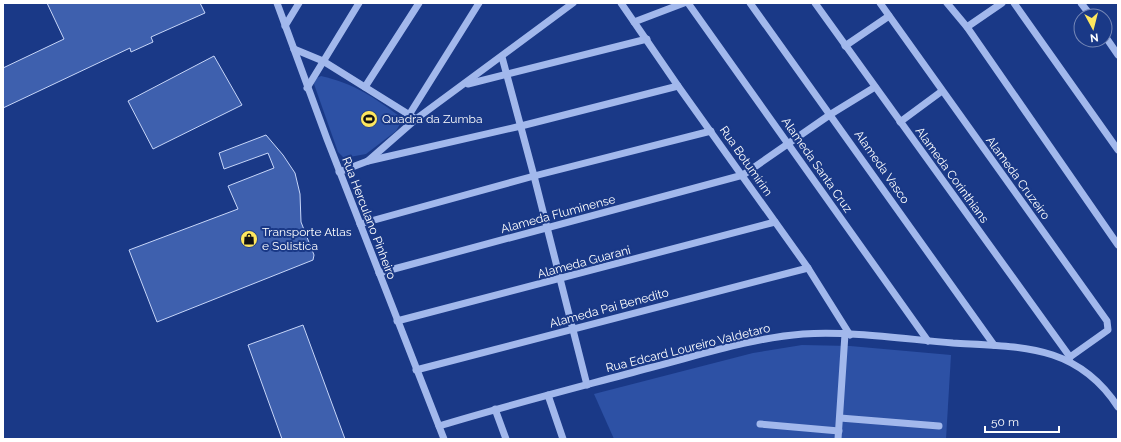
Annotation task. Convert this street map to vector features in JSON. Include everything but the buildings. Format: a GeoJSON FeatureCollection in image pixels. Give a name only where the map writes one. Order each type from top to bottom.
{"type":"FeatureCollection","features":[{"type":"Feature","properties":{"kind":"street","name":"Rua Herculano Pinheiro"},"geometry":{"type":"LineString","coordinates":[[277,3],[339,172],[444,439]]}},
{"type":"Feature","properties":{"kind":"street"},"geometry":{"type":"LineString","coordinates":[[285,26],[299,3]]}},
{"type":"Feature","properties":{"kind":"street"},"geometry":{"type":"LineString","coordinates":[[307,88],[359,3]]}},
{"type":"Feature","properties":{"kind":"street"},"geometry":{"type":"LineString","coordinates":[[365,87],[419,3]]}},
{"type":"Feature","properties":{"kind":"street"},"geometry":{"type":"LineString","coordinates":[[409,115],[479,3]]}},
{"type":"Feature","properties":{"kind":"street"},"geometry":{"type":"LineString","coordinates":[[368,161],[416,119],[502,57],[573,3]]}},
{"type":"Feature","properties":{"kind":"street","name":"Rua Botumirim"},"geometry":{"type":"LineString","coordinates":[[621,3],[678,86],[808,268],[847,335]]}},
{"type":"Feature","properties":{"kind":"street"},"geometry":{"type":"LineString","coordinates":[[634,22],[684,3]]}},
{"type":"Feature","properties":{"kind":"street","name":"Alameda Santa Cruz"},"geometry":{"type":"LineString","coordinates":[[688,3],[928,341]]}},
{"type":"Feature","properties":{"kind":"street","name":"Alameda Vasco"},"geometry":{"type":"LineString","coordinates":[[750,3],[831,114],[994,345]]}},
{"type":"Feature","properties":{"kind":"street","name":"Alameda Corinthians"},"geometry":{"type":"LineString","coordinates":[[815,3],[1069,358]]}},
{"type":"Feature","properties":{"kind":"street","name":"Alameda Cruzeiro"},"geometry":{"type":"LineString","coordinates":[[880,3],[1107,321],[1108,330],[1069,358]]}},
{"type":"Feature","properties":{"kind":"street"},"geometry":{"type":"LineString","coordinates":[[947,3],[967,27],[1117,241]]}},
{"type":"Feature","properties":{"kind":"street"},"geometry":{"type":"LineString","coordinates":[[967,27],[1002,3]]}},
{"type":"Feature","properties":{"kind":"street"},"geometry":{"type":"LineString","coordinates":[[1014,3],[1118,150]]}},
{"type":"Feature","properties":{"kind":"street"},"geometry":{"type":"LineString","coordinates":[[845,46],[889,16]]}},
{"type":"Feature","properties":{"kind":"street"},"geometry":{"type":"LineString","coordinates":[[464,85],[647,39]]}},
{"type":"Feature","properties":{"kind":"street"},"geometry":{"type":"LineString","coordinates":[[294,49],[323,61],[416,119]]}},
{"type":"Feature","properties":{"kind":"street"},"geometry":{"type":"LineString","coordinates":[[502,57],[574,328],[587,385]]}},
{"type":"Feature","properties":{"kind":"street"},"geometry":{"type":"LineString","coordinates":[[339,172],[368,161],[521,126],[678,86]]}},
{"type":"Feature","properties":{"kind":"street","name":"Alameda Fluminense"},"geometry":{"type":"LineString","coordinates":[[379,273],[743,175],[831,114],[875,87]]}},
{"type":"Feature","properties":{"kind":"street"},"geometry":{"type":"LineString","coordinates":[[900,122],[942,91]]}},
{"type":"Feature","properties":{"kind":"street"},"geometry":{"type":"LineString","coordinates":[[360,224],[534,176],[711,131]]}},
{"type":"Feature","properties":{"kind":"street","name":"Alameda Guarani"},"geometry":{"type":"LineString","coordinates":[[397,321],[775,222]]}},
{"type":"Feature","properties":{"kind":"street","name":"Alameda Pai Benedito"},"geometry":{"type":"LineString","coordinates":[[416,370],[808,268]]}},
{"type":"Feature","properties":{"kind":"street","name":"Rua Edcard Loureiro Valdetaro"},"geometry":{"type":"LineString","coordinates":[[439,426],[495,409],[748,343],[804,334],[847,335],[994,345],[1030,349],[1069,358],[1097,380],[1118,407]]}},
{"type":"Feature","properties":{"kind":"street"},"geometry":{"type":"LineString","coordinates":[[838,439],[847,335]]}},
{"type":"Feature","properties":{"kind":"street"},"geometry":{"type":"LineString","coordinates":[[548,395],[563,439]]}},
{"type":"Feature","properties":{"kind":"street"},"geometry":{"type":"LineString","coordinates":[[495,409],[506,439]]}},
{"type":"Feature","properties":{"kind":"street"},"geometry":{"type":"LineString","coordinates":[[840,418],[938,426]]}},
{"type":"Feature","properties":{"kind":"street"},"geometry":{"type":"LineString","coordinates":[[760,424],[839,431]]}},
{"type":"Feature","properties":{"kind":"shaded area"},"geometry":{"type":"Polygon","coordinates":[[[321,76],[354,87],[393,111],[403,119],[396,131],[366,154],[344,158],[338,152],[314,84],[315,79],[321,76]]]}},
{"type":"Feature","properties":{"kind":"shaded area"},"geometry":{"type":"Polygon","coordinates":[[[802,345],[850,346],[951,355],[946,439],[614,439],[594,394],[753,353],[802,345]]]}},
{"type":"Feature","properties":{"kind":"place","name":"Quadra da Zumba"},"geometry":{"type":"Point","coordinates":[369,119]}},
{"type":"Feature","properties":{"kind":"place","name":"Transporte Atlas e Solistica"},"geometry":{"type":"Point","coordinates":[249,239]}}]}
